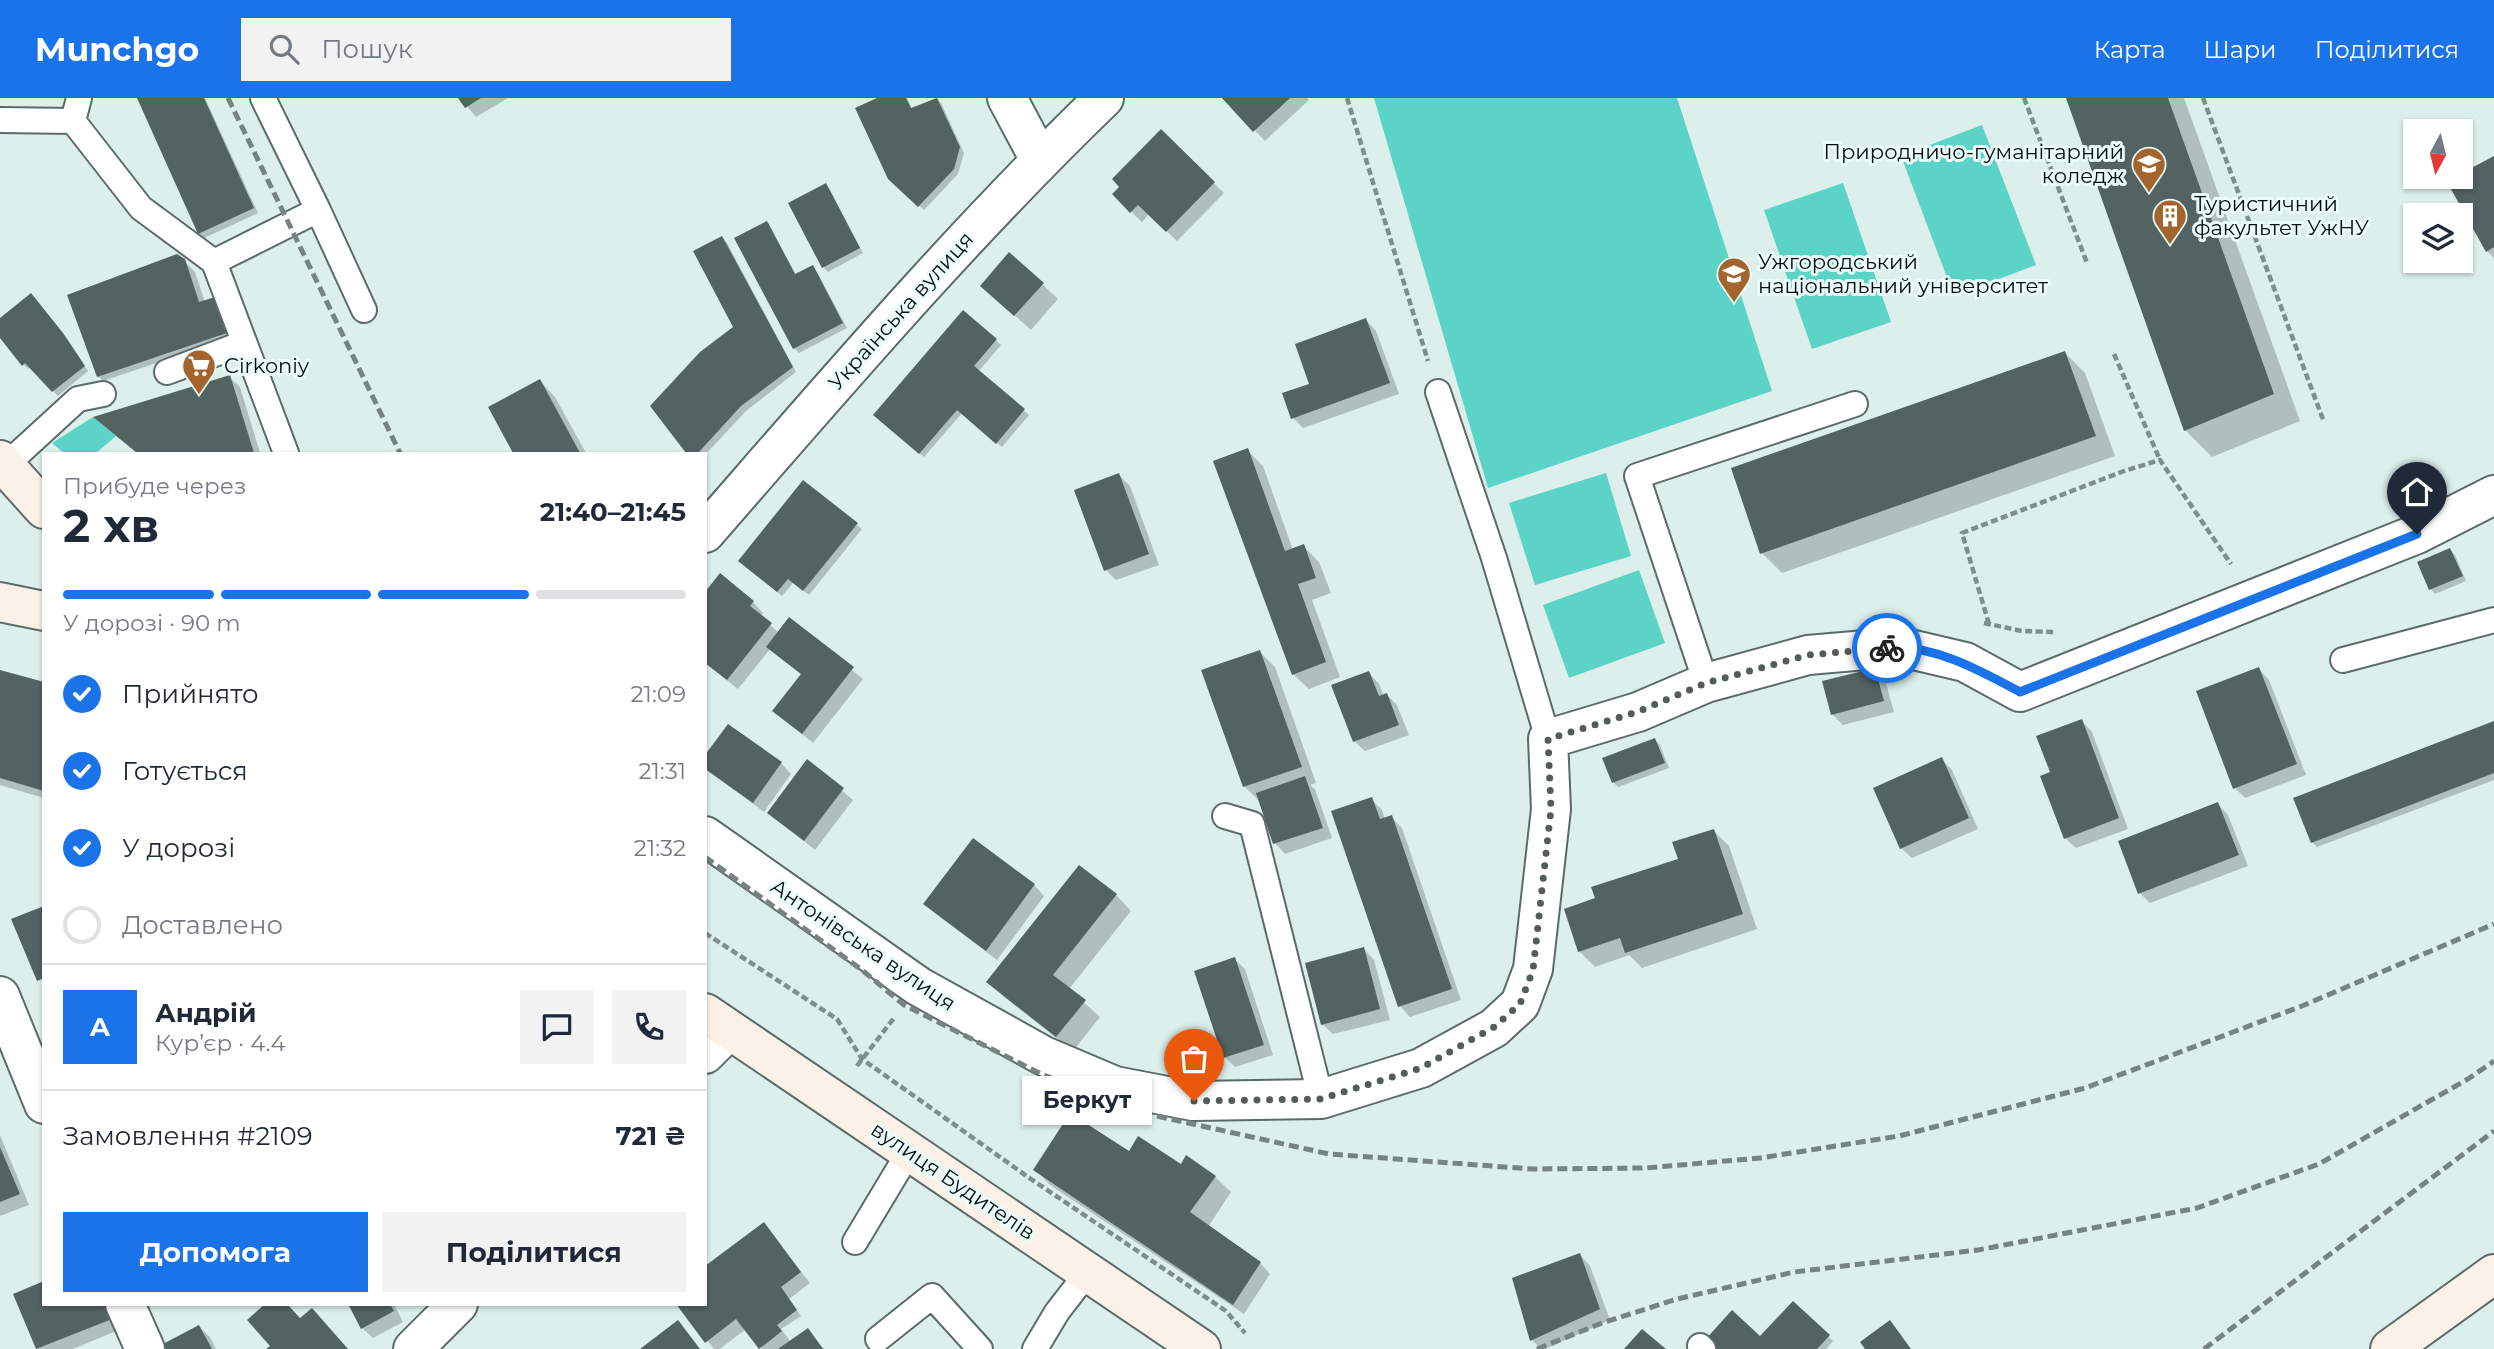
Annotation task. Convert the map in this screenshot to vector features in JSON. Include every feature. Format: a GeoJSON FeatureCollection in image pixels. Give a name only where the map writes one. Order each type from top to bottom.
{"type":"FeatureCollection","features":[{"type":"Feature","properties":{"kind":"street"},"geometry":{"type":"LineString","coordinates":[[1007,98],[1040,160]]}},
{"type":"Feature","properties":{"kind":"street","name":"Українська вулиця"},"geometry":{"type":"LineString","coordinates":[[707,531],[903,305],[1040,160],[1104,98]]}},
{"type":"Feature","properties":{"kind":"street"},"geometry":{"type":"LineString","coordinates":[[3,463],[42,507]]}},
{"type":"Feature","properties":{"kind":"street"},"geometry":{"type":"LineString","coordinates":[[1548,739],[1637,712],[1706,683],[1808,655],[1901,647],[1965,662],[2020,692],[2417,534],[2494,495]]}},
{"type":"Feature","properties":{"kind":"street"},"geometry":{"type":"LineString","coordinates":[[0,602],[42,611]]}},
{"type":"Feature","properties":{"kind":"street","name":"Антонівська вулиця"},"geometry":{"type":"LineString","coordinates":[[707,837],[918,986],[1044,1056],[1115,1086],[1194,1101],[1321,1099],[1421,1068],[1494,1027],[1520,1004],[1533,970],[1551,809],[1548,739]]}},
{"type":"Feature","properties":{"kind":"street"},"geometry":{"type":"LineString","coordinates":[[0,996],[42,1099]]}},
{"type":"Feature","properties":{"kind":"street","name":"вулиця Будителів"},"geometry":{"type":"LineString","coordinates":[[713,1033],[832,1099],[1201,1349]]}},
{"type":"Feature","properties":{"kind":"street"},"geometry":{"type":"LineString","coordinates":[[2390,1349],[2494,1274]]}},
{"type":"Feature","properties":{"kind":"street"},"geometry":{"type":"LineString","coordinates":[[126,1306],[145,1349]]}},
{"type":"Feature","properties":{"kind":"street"},"geometry":{"type":"LineString","coordinates":[[413,1349],[456,1306]]}},
{"type":"Feature","properties":{"kind":"lane"},"geometry":{"type":"LineString","coordinates":[[263,98],[364,310]]}},
{"type":"Feature","properties":{"kind":"lane"},"geometry":{"type":"LineString","coordinates":[[0,120],[76,110],[141,208],[214,262],[286,452]]}},
{"type":"Feature","properties":{"kind":"lane"},"geometry":{"type":"LineString","coordinates":[[214,262],[318,210]]}},
{"type":"Feature","properties":{"kind":"lane"},"geometry":{"type":"LineString","coordinates":[[167,372],[244,343]]}},
{"type":"Feature","properties":{"kind":"lane"},"geometry":{"type":"LineString","coordinates":[[1438,392],[1494,558],[1548,739]]}},
{"type":"Feature","properties":{"kind":"lane"},"geometry":{"type":"LineString","coordinates":[[3,463],[78,399],[103,394]]}},
{"type":"Feature","properties":{"kind":"lane"},"geometry":{"type":"LineString","coordinates":[[1706,683],[1637,475],[1855,404]]}},
{"type":"Feature","properties":{"kind":"lane"},"geometry":{"type":"LineString","coordinates":[[2343,660],[2494,620]]}},
{"type":"Feature","properties":{"kind":"lane"},"geometry":{"type":"LineString","coordinates":[[1225,816],[1252,824],[1321,1099]]}},
{"type":"Feature","properties":{"kind":"lane"},"geometry":{"type":"LineString","coordinates":[[855,1242],[909,1152]]}},
{"type":"Feature","properties":{"kind":"lane"},"geometry":{"type":"LineString","coordinates":[[1035,1349],[1057,1312],[1088,1272]]}},
{"type":"Feature","properties":{"kind":"lane"},"geometry":{"type":"LineString","coordinates":[[878,1339],[932,1296],[980,1349]]}},
{"type":"Feature","properties":{"kind":"path"},"geometry":{"type":"LineString","coordinates":[[1347,98],[1438,392]]}},
{"type":"Feature","properties":{"kind":"path"},"geometry":{"type":"LineString","coordinates":[[2024,98],[2087,263]]}},
{"type":"Feature","properties":{"kind":"path"},"geometry":{"type":"LineString","coordinates":[[2203,98],[2323,422]]}},
{"type":"Feature","properties":{"kind":"path"},"geometry":{"type":"LineString","coordinates":[[2115,354],[2160,460],[2230,562]]}},
{"type":"Feature","properties":{"kind":"path"},"geometry":{"type":"LineString","coordinates":[[1989,624],[1962,533],[2124,471],[2160,460]]}},
{"type":"Feature","properties":{"kind":"path"},"geometry":{"type":"LineString","coordinates":[[1978,622],[2022,631],[2059,632]]}},
{"type":"Feature","properties":{"kind":"path"},"geometry":{"type":"LineString","coordinates":[[707,934],[837,1019],[862,1059],[1028,1177],[1226,1311],[1245,1333]]}},
{"type":"Feature","properties":{"kind":"path"},"geometry":{"type":"LineString","coordinates":[[832,1099],[918,986]]}},
{"type":"Feature","properties":{"kind":"shaded area"},"geometry":{"type":"Polygon","coordinates":[[[1374,98],[1677,98],[1772,391],[1488,488],[1374,98]]]}},
{"type":"Feature","properties":{"kind":"shaded area"},"geometry":{"type":"Polygon","coordinates":[[[1982,125],[2036,265],[1954,296],[1901,156],[1982,125]]]}},
{"type":"Feature","properties":{"kind":"shaded area"},"geometry":{"type":"Polygon","coordinates":[[[1843,183],[1891,322],[1812,349],[1764,210],[1843,183]]]}},
{"type":"Feature","properties":{"kind":"shaded area"},"geometry":{"type":"Polygon","coordinates":[[[93,417],[116,436],[97,452],[63,452],[52,443],[93,417]]]}},
{"type":"Feature","properties":{"kind":"shaded area"},"geometry":{"type":"Polygon","coordinates":[[[1606,473],[1631,556],[1535,585],[1509,503],[1606,473]]]}},
{"type":"Feature","properties":{"kind":"shaded area"},"geometry":{"type":"Polygon","coordinates":[[[1639,570],[1665,643],[1569,678],[1543,605],[1639,570]]]}},
{"type":"Feature","properties":{"kind":"building"},"geometry":{"type":"Polygon","coordinates":[[[137,98],[204,98],[254,208],[198,234],[137,98]]]}},
{"type":"Feature","properties":{"kind":"building"},"geometry":{"type":"Polygon","coordinates":[[[458,98],[481,98],[465,108],[458,98]]]}},
{"type":"Feature","properties":{"kind":"building"},"geometry":{"type":"Polygon","coordinates":[[[877,98],[906,98],[911,108],[937,98],[960,147],[954,169],[918,207],[888,179],[855,108],[877,98]]]}},
{"type":"Feature","properties":{"kind":"building"},"geometry":{"type":"Polygon","coordinates":[[[1222,98],[1290,98],[1253,132],[1222,98]]]}},
{"type":"Feature","properties":{"kind":"building","name":"Туристичний факультет УжНУ"},"geometry":{"type":"Polygon","coordinates":[[[2066,98],[2168,98],[2274,394],[2184,431],[2066,98]]]}},
{"type":"Feature","properties":{"kind":"building"},"geometry":{"type":"Polygon","coordinates":[[[1161,129],[1215,182],[1166,232],[1138,205],[1130,213],[1112,194],[1119,187],[1112,179],[1161,129]]]}},
{"type":"Feature","properties":{"kind":"building"},"geometry":{"type":"Polygon","coordinates":[[[2494,156],[2494,247],[2486,252],[2473,229],[2473,203],[2459,203],[2451,189],[2473,189],[2473,167],[2494,156]]]}},
{"type":"Feature","properties":{"kind":"building"},"geometry":{"type":"Polygon","coordinates":[[[826,183],[860,248],[822,268],[788,203],[826,183]]]}},
{"type":"Feature","properties":{"kind":"building"},"geometry":{"type":"Polygon","coordinates":[[[767,221],[795,274],[813,265],[843,323],[793,349],[734,238],[767,221]]]}},
{"type":"Feature","properties":{"kind":"building"},"geometry":{"type":"Polygon","coordinates":[[[722,236],[793,367],[741,406],[699,452],[685,452],[650,406],[700,352],[733,327],[693,251],[722,236]]]}},
{"type":"Feature","properties":{"kind":"building"},"geometry":{"type":"Polygon","coordinates":[[[1009,252],[1044,283],[1014,316],[980,286],[1009,252]]]}},
{"type":"Feature","properties":{"kind":"building"},"geometry":{"type":"Polygon","coordinates":[[[177,254],[185,259],[199,302],[215,297],[227,333],[97,377],[67,295],[177,254]]]}},
{"type":"Feature","properties":{"kind":"building"},"geometry":{"type":"Polygon","coordinates":[[[31,293],[85,366],[52,392],[25,363],[22,366],[0,338],[0,318],[31,293]]]}},
{"type":"Feature","properties":{"kind":"building"},"geometry":{"type":"Polygon","coordinates":[[[963,310],[997,339],[974,366],[1025,409],[996,444],[957,410],[919,454],[873,415],[963,310]]]}},
{"type":"Feature","properties":{"kind":"building"},"geometry":{"type":"Polygon","coordinates":[[[1366,318],[1390,383],[1291,419],[1282,393],[1309,384],[1295,344],[1366,318]]]}},
{"type":"Feature","properties":{"kind":"building"},"geometry":{"type":"Polygon","coordinates":[[[2065,351],[2096,436],[1760,554],[1731,468],[2065,351]]]}},
{"type":"Feature","properties":{"kind":"building","name":"Cirkoniy"},"geometry":{"type":"Polygon","coordinates":[[[230,375],[254,452],[136,452],[93,417],[230,375]]]}},
{"type":"Feature","properties":{"kind":"building"},"geometry":{"type":"Polygon","coordinates":[[[540,379],[579,452],[512,452],[488,407],[540,379]]]}},
{"type":"Feature","properties":{"kind":"building"},"geometry":{"type":"Polygon","coordinates":[[[1248,448],[1285,551],[1304,544],[1316,578],[1298,584],[1326,662],[1292,675],[1213,461],[1248,448]]]}},
{"type":"Feature","properties":{"kind":"building"},"geometry":{"type":"Polygon","coordinates":[[[1119,473],[1149,554],[1104,571],[1074,490],[1119,473]]]}},
{"type":"Feature","properties":{"kind":"building"},"geometry":{"type":"Polygon","coordinates":[[[803,480],[858,523],[803,591],[788,579],[777,592],[738,561],[803,480]]]}},
{"type":"Feature","properties":{"kind":"building"},"geometry":{"type":"Polygon","coordinates":[[[2450,548],[2463,576],[2429,590],[2417,562],[2450,548]]]}},
{"type":"Feature","properties":{"kind":"building"},"geometry":{"type":"Polygon","coordinates":[[[720,573],[754,601],[750,606],[772,623],[727,680],[707,665],[707,589],[720,573]]]}},
{"type":"Feature","properties":{"kind":"building"},"geometry":{"type":"Polygon","coordinates":[[[789,617],[854,667],[802,734],[772,711],[801,674],[766,647],[789,617]]]}},
{"type":"Feature","properties":{"kind":"building"},"geometry":{"type":"Polygon","coordinates":[[[1260,650],[1302,767],[1243,787],[1201,670],[1260,650]]]}},
{"type":"Feature","properties":{"kind":"building"},"geometry":{"type":"Polygon","coordinates":[[[2259,667],[2297,764],[2233,789],[2196,691],[2259,667]]]}},
{"type":"Feature","properties":{"kind":"building"},"geometry":{"type":"Polygon","coordinates":[[[1875,668],[1884,701],[1831,715],[1822,681],[1875,668]]]}},
{"type":"Feature","properties":{"kind":"building"},"geometry":{"type":"Polygon","coordinates":[[[0,670],[42,681],[42,790],[0,778],[0,670]]]}},
{"type":"Feature","properties":{"kind":"building"},"geometry":{"type":"Polygon","coordinates":[[[1369,671],[1379,696],[1387,693],[1399,725],[1353,742],[1331,685],[1369,671]]]}},
{"type":"Feature","properties":{"kind":"building"},"geometry":{"type":"Polygon","coordinates":[[[2082,719],[2119,818],[2064,839],[2040,776],[2050,772],[2036,736],[2082,719]]]}},
{"type":"Feature","properties":{"kind":"building"},"geometry":{"type":"Polygon","coordinates":[[[2494,721],[2494,773],[2311,843],[2293,798],[2494,721]]]}},
{"type":"Feature","properties":{"kind":"building"},"geometry":{"type":"Polygon","coordinates":[[[728,724],[782,762],[753,803],[707,770],[707,752],[728,724]]]}},
{"type":"Feature","properties":{"kind":"building"},"geometry":{"type":"Polygon","coordinates":[[[1655,738],[1665,763],[1612,783],[1602,758],[1655,738]]]}},
{"type":"Feature","properties":{"kind":"building"},"geometry":{"type":"Polygon","coordinates":[[[1942,757],[1969,818],[1900,849],[1873,788],[1942,757]]]}},
{"type":"Feature","properties":{"kind":"building"},"geometry":{"type":"Polygon","coordinates":[[[807,759],[844,788],[804,841],[767,813],[807,759]]]}},
{"type":"Feature","properties":{"kind":"building"},"geometry":{"type":"Polygon","coordinates":[[[1305,776],[1323,828],[1273,844],[1256,793],[1305,776]]]}},
{"type":"Feature","properties":{"kind":"building"},"geometry":{"type":"Polygon","coordinates":[[[1372,797],[1380,819],[1392,815],[1452,989],[1398,1007],[1331,811],[1372,797]]]}},
{"type":"Feature","properties":{"kind":"building"},"geometry":{"type":"Polygon","coordinates":[[[2218,802],[2239,855],[2138,894],[2118,841],[2218,802]]]}},
{"type":"Feature","properties":{"kind":"building"},"geometry":{"type":"Polygon","coordinates":[[[1714,829],[1743,914],[1625,953],[1620,938],[1578,952],[1564,909],[1595,898],[1591,887],[1678,859],[1672,842],[1714,829]]]}},
{"type":"Feature","properties":{"kind":"building"},"geometry":{"type":"Polygon","coordinates":[[[973,838],[1035,884],[986,951],[923,904],[973,838]]]}},
{"type":"Feature","properties":{"kind":"building"},"geometry":{"type":"Polygon","coordinates":[[[1079,865],[1117,894],[1053,975],[1086,1000],[1056,1037],[986,982],[1079,865]]]}},
{"type":"Feature","properties":{"kind":"building"},"geometry":{"type":"Polygon","coordinates":[[[42,907],[42,979],[37,981],[11,919],[42,907]]]}},
{"type":"Feature","properties":{"kind":"building"},"geometry":{"type":"Polygon","coordinates":[[[1364,947],[1380,1009],[1321,1025],[1305,963],[1364,947]]]}},
{"type":"Feature","properties":{"kind":"building"},"geometry":{"type":"Polygon","coordinates":[[[1235,957],[1264,1045],[1223,1058],[1194,971],[1235,957]]]}},
{"type":"Feature","properties":{"kind":"building"},"geometry":{"type":"Polygon","coordinates":[[[1070,1113],[1129,1151],[1138,1136],[1181,1164],[1186,1155],[1216,1176],[1190,1212],[1261,1262],[1233,1305],[1033,1170],[1070,1113]]]}},
{"type":"Feature","properties":{"kind":"building"},"geometry":{"type":"Polygon","coordinates":[[[0,1147],[20,1194],[0,1202],[0,1147]]]}},
{"type":"Feature","properties":{"kind":"building"},"geometry":{"type":"Polygon","coordinates":[[[764,1222],[801,1272],[781,1287],[797,1310],[777,1325],[782,1331],[759,1349],[736,1319],[705,1343],[677,1306],[707,1306],[707,1265],[764,1222]]]}},
{"type":"Feature","properties":{"kind":"building"},"geometry":{"type":"Polygon","coordinates":[[[1580,1253],[1600,1309],[1530,1341],[1512,1278],[1580,1253]]]}},
{"type":"Feature","properties":{"kind":"building"},"geometry":{"type":"Polygon","coordinates":[[[42,1282],[42,1306],[107,1306],[112,1319],[36,1349],[13,1294],[42,1282]]]}},
{"type":"Feature","properties":{"kind":"building"},"geometry":{"type":"Polygon","coordinates":[[[1793,1301],[1830,1335],[1817,1349],[1715,1349],[1705,1340],[1732,1310],[1760,1336],[1793,1301]]]}},
{"type":"Feature","properties":{"kind":"building"},"geometry":{"type":"Polygon","coordinates":[[[263,1306],[289,1306],[300,1318],[312,1308],[348,1349],[266,1349],[270,1346],[247,1320],[263,1306]]]}},
{"type":"Feature","properties":{"kind":"building"},"geometry":{"type":"Polygon","coordinates":[[[349,1306],[391,1306],[394,1311],[361,1329],[349,1306]]]}},
{"type":"Feature","properties":{"kind":"building"},"geometry":{"type":"Polygon","coordinates":[[[678,1320],[700,1349],[640,1349],[678,1320]]]}},
{"type":"Feature","properties":{"kind":"building"},"geometry":{"type":"Polygon","coordinates":[[[1890,1320],[1911,1349],[1865,1349],[1860,1342],[1890,1320]]]}},
{"type":"Feature","properties":{"kind":"building"},"geometry":{"type":"Polygon","coordinates":[[[199,1325],[212,1349],[163,1349],[161,1345],[199,1325]]]}},
{"type":"Feature","properties":{"kind":"building"},"geometry":{"type":"Polygon","coordinates":[[[808,1328],[823,1349],[778,1349],[808,1328]]]}},
{"type":"Feature","properties":{"kind":"building"},"geometry":{"type":"Polygon","coordinates":[[[1642,1329],[1666,1349],[1624,1349],[1642,1329]]]}},
{"type":"Feature","properties":{"kind":"railway"},"geometry":{"type":"LineString","coordinates":[[228,98],[400,452]]}},
{"type":"Feature","properties":{"kind":"railway"},"geometry":{"type":"LineString","coordinates":[[707,858],[862,970],[904,1005],[1043,1075],[1152,1115],[1329,1154],[1532,1169],[1646,1168],[1760,1158],[1899,1136],[2085,1088],[2302,1006],[2494,924]]}},
{"type":"Feature","properties":{"kind":"railway"},"geometry":{"type":"LineString","coordinates":[[1537,1349],[1602,1323],[1677,1299],[1794,1272],[1978,1250],[2197,1208],[2319,1164],[2468,1079],[2494,1061]]}},
{"type":"Feature","properties":{"kind":"railway"},"geometry":{"type":"LineString","coordinates":[[2204,1349],[2494,1131]]}},
{"type":"Feature","properties":{"kind":"way so far"},"geometry":{"type":"LineString","coordinates":[[1194,1101],[1321,1099],[1421,1068],[1494,1027],[1520,1004],[1533,970],[1551,809],[1548,739],[1637,712],[1706,683],[1808,655],[1887,648]]}},
{"type":"Feature","properties":{"kind":"place","name":"Природничо-гуманітарний коледж"},"geometry":{"type":"Point","coordinates":[2149,194]}},
{"type":"Feature","properties":{"kind":"place","name":"Туристичний факультет УжНУ"},"geometry":{"type":"Point","coordinates":[2170,246]}},
{"type":"Feature","properties":{"kind":"place","name":"Ужгородський національний університет"},"geometry":{"type":"Point","coordinates":[1734,304]}},
{"type":"Feature","properties":{"kind":"place","name":"Cirkoniy"},"geometry":{"type":"Point","coordinates":[199,396]}},
{"type":"Feature","properties":{"kind":"place","name":"Беркут"},"geometry":{"type":"Point","coordinates":[1194,1101]}},
{"type":"Feature","properties":{"kind":"route"},"geometry":{"type":"LineString","coordinates":[[1887,648],[1901,647],[1965,662],[2020,692],[2417,534]]}}]}
